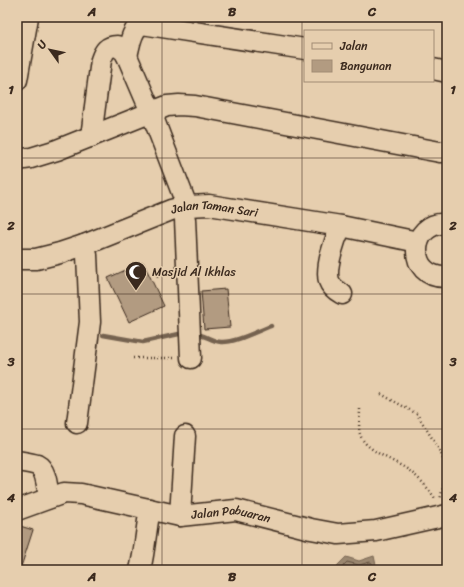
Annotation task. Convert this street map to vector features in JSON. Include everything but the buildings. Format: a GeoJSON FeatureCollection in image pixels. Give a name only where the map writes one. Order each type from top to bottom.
{"type":"FeatureCollection","features":[{"type":"Feature","properties":{"kind":"street"},"geometry":{"type":"LineString","coordinates":[[17,80],[28,17]]}},
{"type":"Feature","properties":{"kind":"street"},"geometry":{"type":"LineString","coordinates":[[127,56],[134,31],[142,24],[150,24],[304,49]]}},
{"type":"Feature","properties":{"kind":"street"},"geometry":{"type":"LineString","coordinates":[[91,137],[102,55],[109,47],[113,46],[120,48],[127,56],[151,112],[186,213],[190,342]]}},
{"type":"Feature","properties":{"kind":"street"},"geometry":{"type":"LineString","coordinates":[[434,69],[447,72]]}},
{"type":"Feature","properties":{"kind":"street"},"geometry":{"type":"LineString","coordinates":[[17,160],[42,155],[167,106],[195,106],[440,152],[447,152]]}},
{"type":"Feature","properties":{"kind":"street","name":"Jalan Taman Sari"},"geometry":{"type":"LineString","coordinates":[[17,259],[36,258],[60,253],[84,245],[171,210],[186,213],[208,205],[340,226],[418,242]]}},
{"type":"Feature","properties":{"kind":"street"},"geometry":{"type":"LineString","coordinates":[[447,224],[431,227],[423,233],[418,242],[416,252],[418,261],[423,269],[430,275],[439,278],[447,277]]}},
{"type":"Feature","properties":{"kind":"street"},"geometry":{"type":"LineString","coordinates":[[340,226],[330,259],[328,275],[329,282],[342,294]]}},
{"type":"Feature","properties":{"kind":"street"},"geometry":{"type":"LineString","coordinates":[[77,423],[90,322],[87,255],[84,245]]}},
{"type":"Feature","properties":{"kind":"street"},"geometry":{"type":"LineString","coordinates":[[180,516],[185,436]]}},
{"type":"Feature","properties":{"kind":"street"},"geometry":{"type":"LineString","coordinates":[[17,461],[41,468],[49,498]]}},
{"type":"Feature","properties":{"kind":"street","name":"Jalan Pabuaran"},"geometry":{"type":"LineString","coordinates":[[17,510],[64,493],[81,494],[180,516],[236,510],[311,529],[338,534],[376,531],[447,516]]}},
{"type":"Feature","properties":{"kind":"street"},"geometry":{"type":"LineString","coordinates":[[140,570],[144,554],[145,537],[150,509]]}},
{"type":"Feature","properties":{"kind":"path"},"geometry":{"type":"LineString","coordinates":[[133,358],[190,342]]}},
{"type":"Feature","properties":{"kind":"path"},"geometry":{"type":"LineString","coordinates":[[360,409],[360,435],[366,443],[383,456],[410,471],[430,490],[439,504],[447,469],[440,451],[417,414],[381,394]]}},
{"type":"Feature","properties":{"kind":"water"},"geometry":{"type":"Polygon","coordinates":[[[374,556],[377,570],[340,570],[337,566],[346,557],[359,561],[374,556]]]}},
{"type":"Feature","properties":{"kind":"waterway"},"geometry":{"type":"LineString","coordinates":[[194,334],[221,342],[227,342],[239,339],[271,326]]}},
{"type":"Feature","properties":{"kind":"waterway"},"geometry":{"type":"LineString","coordinates":[[103,335],[143,342],[184,334]]}},
{"type":"Feature","properties":{"kind":"place","name":"Masjid Al Ikhlas"},"geometry":{"type":"Point","coordinates":[136,292]}}]}
